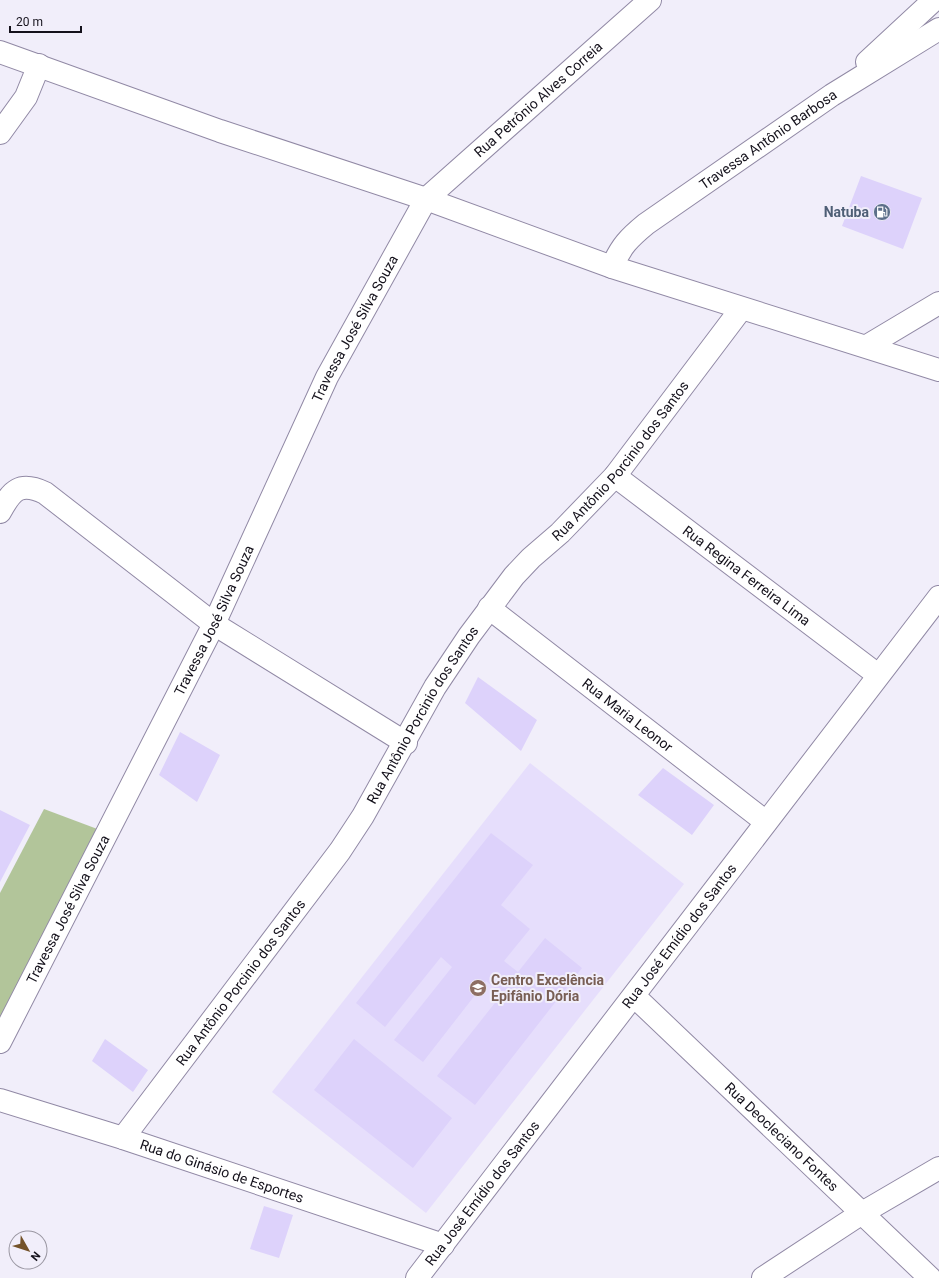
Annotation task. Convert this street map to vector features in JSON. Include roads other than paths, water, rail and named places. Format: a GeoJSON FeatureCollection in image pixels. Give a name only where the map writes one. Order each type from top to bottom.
{"type":"FeatureCollection","features":[{"type":"Feature","properties":{"kind":"street","name":"Rua Petrônio Alves Correia"},"geometry":{"type":"LineString","coordinates":[[426,199],[650,0]]}},
{"type":"Feature","properties":{"kind":"street"},"geometry":{"type":"LineString","coordinates":[[832,95],[934,0]]}},
{"type":"Feature","properties":{"kind":"street","name":"Travessa Antônio Barbosa"},"geometry":{"type":"LineString","coordinates":[[612,267],[619,252],[628,239],[646,224],[832,95],[939,29]]}},
{"type":"Feature","properties":{"kind":"street"},"geometry":{"type":"LineString","coordinates":[[0,52],[220,131],[426,199],[612,267],[867,346],[939,370]]}},
{"type":"Feature","properties":{"kind":"street"},"geometry":{"type":"LineString","coordinates":[[0,133],[26,97],[39,65]]}},
{"type":"Feature","properties":{"kind":"street","name":"Travessa José Silva Souza"},"geometry":{"type":"LineString","coordinates":[[0,1042],[214,624],[327,377],[426,199]]}},
{"type":"Feature","properties":{"kind":"street"},"geometry":{"type":"LineString","coordinates":[[867,346],[939,303]]}},
{"type":"Feature","properties":{"kind":"street","name":"Rua Antônio Porcinio dos Santos"},"geometry":{"type":"LineString","coordinates":[[123,1138],[340,851],[363,816],[406,743],[435,688],[468,636],[514,576],[530,558],[560,533],[615,476],[741,308]]}},
{"type":"Feature","properties":{"kind":"street","name":"Rua Regina Ferreira Lima"},"geometry":{"type":"LineString","coordinates":[[615,476],[878,675]]}},
{"type":"Feature","properties":{"kind":"street"},"geometry":{"type":"LineString","coordinates":[[0,512],[7,499],[21,487],[29,486],[45,493],[214,624],[406,743]]}},
{"type":"Feature","properties":{"kind":"street","name":"Rua José Emídio dos Santos"},"geometry":{"type":"LineString","coordinates":[[419,1277],[939,597]]}},
{"type":"Feature","properties":{"kind":"street","name":"Rua Maria Leonor"},"geometry":{"type":"LineString","coordinates":[[489,608],[766,822]]}},
{"type":"Feature","properties":{"kind":"street","name":"Rua Deocleciano Fontes"},"geometry":{"type":"LineString","coordinates":[[634,996],[930,1278]]}},
{"type":"Feature","properties":{"kind":"street","name":"Rua do Ginásio de Esportes"},"geometry":{"type":"LineString","coordinates":[[0,1100],[123,1138],[443,1245]]}},
{"type":"Feature","properties":{"kind":"street"},"geometry":{"type":"LineString","coordinates":[[763,1278],[862,1213],[939,1168]]}},
{"type":"Feature","properties":{"kind":"place","name":"Natuba"},"geometry":{"type":"Point","coordinates":[882,212]}},
{"type":"Feature","properties":{"kind":"place","name":"Centro Excelência Epifânio Dória"},"geometry":{"type":"Point","coordinates":[478,988]}}]}
